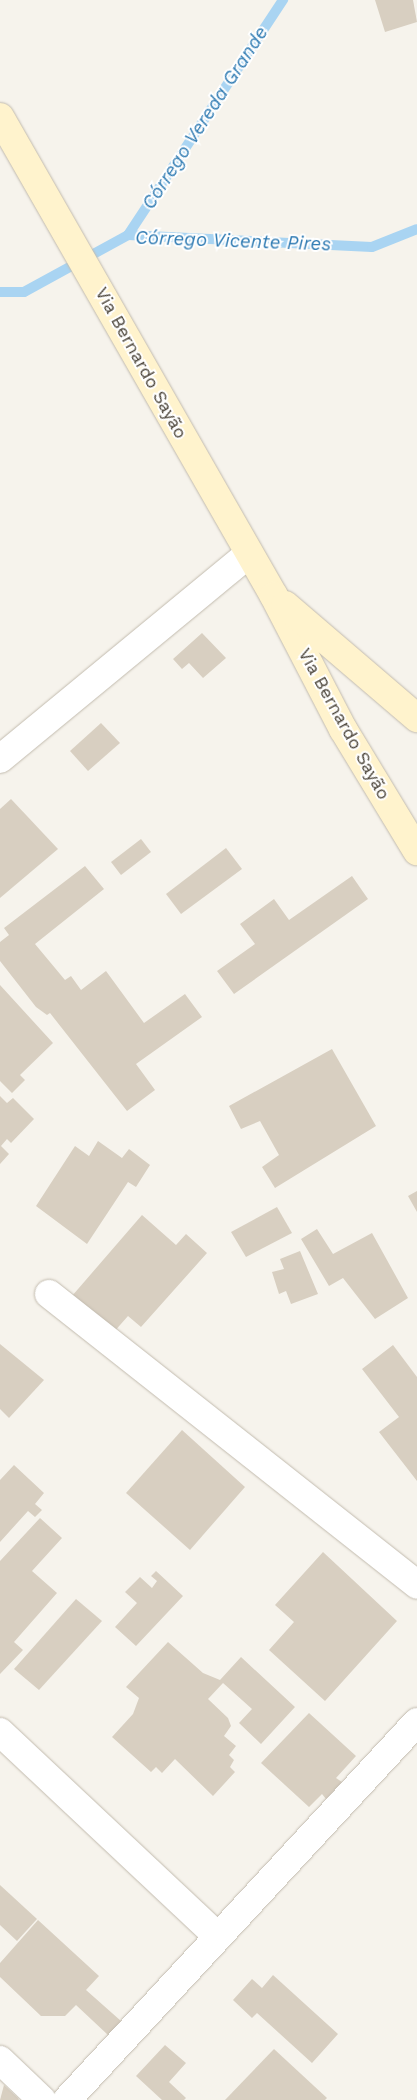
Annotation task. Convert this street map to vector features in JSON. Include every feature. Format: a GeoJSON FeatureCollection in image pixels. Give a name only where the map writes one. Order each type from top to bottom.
{"type":"FeatureCollection","features":[{"type":"Feature","properties":{"kind":"main road","name":"Via Bernardo Sayão"},"geometry":{"type":"LineString","coordinates":[[3,119],[274,596],[344,729],[417,850]]}},
{"type":"Feature","properties":{"kind":"main road","name":"Via Bernardo Sayão"},"geometry":{"type":"LineString","coordinates":[[274,596],[417,718]]}},
{"type":"Feature","properties":{"kind":"street"},"geometry":{"type":"LineString","coordinates":[[0,759],[249,554]]}},
{"type":"Feature","properties":{"kind":"street"},"geometry":{"type":"LineString","coordinates":[[49,1294],[417,1585]]}},
{"type":"Feature","properties":{"kind":"street"},"geometry":{"type":"LineString","coordinates":[[67,2100],[417,1722]]}},
{"type":"Feature","properties":{"kind":"street"},"geometry":{"type":"LineString","coordinates":[[0,1732],[218,1937]]}},
{"type":"Feature","properties":{"kind":"street"},"geometry":{"type":"LineString","coordinates":[[0,2060],[42,2100]]}},
{"type":"Feature","properties":{"kind":"building"},"geometry":{"type":"Polygon","coordinates":[[[375,0],[413,0],[417,22],[385,32],[375,0]]]}},
{"type":"Feature","properties":{"kind":"building"},"geometry":{"type":"Polygon","coordinates":[[[202,633],[226,658],[203,678],[189,663],[182,669],[173,659],[202,633]]]}},
{"type":"Feature","properties":{"kind":"building"},"geometry":{"type":"Polygon","coordinates":[[[101,723],[120,743],[88,771],[70,751],[101,723]]]}},
{"type":"Feature","properties":{"kind":"building"},"geometry":{"type":"Polygon","coordinates":[[[11,799],[58,849],[0,898],[0,809],[11,799]]]}},
{"type":"Feature","properties":{"kind":"building"},"geometry":{"type":"Polygon","coordinates":[[[141,839],[151,852],[121,875],[111,862],[141,839]]]}},
{"type":"Feature","properties":{"kind":"building"},"geometry":{"type":"Polygon","coordinates":[[[226,848],[242,869],[181,914],[166,894],[226,848]]]}},
{"type":"Feature","properties":{"kind":"building"},"geometry":{"type":"Polygon","coordinates":[[[85,866],[104,889],[35,944],[65,980],[71,976],[81,990],[106,971],[144,1023],[185,994],[202,1017],[136,1064],[155,1090],[127,1111],[50,1013],[47,1015],[36,1007],[0,961],[0,942],[9,935],[4,928],[85,866]]]}},
{"type":"Feature","properties":{"kind":"building"},"geometry":{"type":"Polygon","coordinates":[[[352,876],[368,899],[234,994],[217,971],[255,944],[240,924],[274,899],[289,920],[352,876]]]}},
{"type":"Feature","properties":{"kind":"building"},"geometry":{"type":"Polygon","coordinates":[[[0,985],[53,1043],[20,1075],[25,1080],[12,1093],[0,1081],[0,985]]]}},
{"type":"Feature","properties":{"kind":"building"},"geometry":{"type":"Polygon","coordinates":[[[332,1049],[376,1126],[275,1188],[262,1167],[279,1155],[260,1121],[241,1129],[229,1106],[332,1049]]]}},
{"type":"Feature","properties":{"kind":"building"},"geometry":{"type":"Polygon","coordinates":[[[0,1096],[7,1103],[13,1098],[34,1119],[11,1143],[7,1139],[1,1146],[9,1154],[0,1164],[0,1096]]]}},
{"type":"Feature","properties":{"kind":"building"},"geometry":{"type":"Polygon","coordinates":[[[98,1141],[122,1158],[129,1149],[150,1165],[136,1187],[128,1182],[87,1244],[36,1206],[75,1146],[89,1156],[98,1141]]]}},
{"type":"Feature","properties":{"kind":"building"},"geometry":{"type":"Polygon","coordinates":[[[417,1191],[417,1212],[408,1196],[417,1191]]]}},
{"type":"Feature","properties":{"kind":"building"},"geometry":{"type":"Polygon","coordinates":[[[277,1207],[292,1233],[246,1257],[231,1232],[277,1207]]]}},
{"type":"Feature","properties":{"kind":"building"},"geometry":{"type":"Polygon","coordinates":[[[142,1215],[176,1245],[186,1234],[207,1253],[141,1327],[128,1316],[113,1333],[72,1296],[142,1215]]]}},
{"type":"Feature","properties":{"kind":"building"},"geometry":{"type":"Polygon","coordinates":[[[317,1229],[333,1254],[372,1233],[408,1298],[375,1319],[343,1278],[329,1286],[301,1239],[317,1229]]]}},
{"type":"Feature","properties":{"kind":"building"},"geometry":{"type":"Polygon","coordinates":[[[300,1251],[318,1294],[291,1304],[286,1291],[279,1294],[272,1272],[284,1269],[280,1259],[300,1251]]]}},
{"type":"Feature","properties":{"kind":"building"},"geometry":{"type":"Polygon","coordinates":[[[0,1344],[44,1380],[9,1418],[0,1409],[0,1344]]]}},
{"type":"Feature","properties":{"kind":"building"},"geometry":{"type":"Polygon","coordinates":[[[393,1345],[417,1377],[417,1481],[379,1432],[399,1417],[362,1369],[393,1345]]]}},
{"type":"Feature","properties":{"kind":"building"},"geometry":{"type":"Polygon","coordinates":[[[182,1430],[245,1487],[190,1550],[126,1493],[182,1430]]]}},
{"type":"Feature","properties":{"kind":"building"},"geometry":{"type":"Polygon","coordinates":[[[14,1465],[44,1493],[35,1504],[42,1510],[35,1517],[28,1511],[0,1542],[0,1480],[14,1465]]]}},
{"type":"Feature","properties":{"kind":"building"},"geometry":{"type":"Polygon","coordinates":[[[40,1518],[62,1538],[32,1571],[57,1593],[14,1642],[23,1650],[0,1674],[0,1561],[40,1518]]]}},
{"type":"Feature","properties":{"kind":"building"},"geometry":{"type":"Polygon","coordinates":[[[323,1552],[397,1621],[325,1701],[269,1650],[294,1622],[275,1605],[323,1552]]]}},
{"type":"Feature","properties":{"kind":"building"},"geometry":{"type":"Polygon","coordinates":[[[156,1571],[183,1596],[136,1646],[115,1627],[137,1603],[125,1592],[140,1577],[152,1588],[157,1581],[151,1576],[156,1571]]]}},
{"type":"Feature","properties":{"kind":"building"},"geometry":{"type":"Polygon","coordinates":[[[76,1599],[102,1621],[39,1690],[14,1669],[76,1599]]]}},
{"type":"Feature","properties":{"kind":"building"},"geometry":{"type":"Polygon","coordinates":[[[168,1642],[203,1673],[220,1680],[241,1657],[295,1707],[261,1744],[239,1723],[252,1709],[223,1683],[208,1699],[228,1718],[231,1726],[224,1736],[236,1746],[229,1755],[234,1760],[230,1767],[235,1772],[213,1796],[175,1759],[162,1773],[156,1767],[151,1772],[112,1737],[133,1714],[139,1698],[126,1687],[168,1642]]]}},
{"type":"Feature","properties":{"kind":"building"},"geometry":{"type":"Polygon","coordinates":[[[309,1713],[356,1756],[336,1778],[342,1782],[326,1799],[322,1794],[309,1807],[261,1763],[309,1713]]]}},
{"type":"Feature","properties":{"kind":"building"},"geometry":{"type":"Polygon","coordinates":[[[0,1885],[37,1919],[17,1941],[0,1925],[0,1885]]]}},
{"type":"Feature","properties":{"kind":"building"},"geometry":{"type":"Polygon","coordinates":[[[38,1920],[99,1976],[86,1990],[121,2021],[108,2035],[76,2005],[65,2016],[41,2016],[0,1977],[0,1963],[38,1920]]]}},
{"type":"Feature","properties":{"kind":"building"},"geometry":{"type":"Polygon","coordinates":[[[273,1975],[338,2034],[312,2063],[257,2013],[252,2018],[233,2000],[252,1979],[262,1988],[273,1975]]]}},
{"type":"Feature","properties":{"kind":"building"},"geometry":{"type":"Polygon","coordinates":[[[165,2045],[186,2063],[169,2082],[186,2098],[184,2100],[162,2100],[136,2076],[165,2045]]]}},
{"type":"Feature","properties":{"kind":"building"},"geometry":{"type":"Polygon","coordinates":[[[274,2049],[327,2098],[325,2100],[225,2100],[274,2049]]]}},
{"type":"Feature","properties":{"kind":"building"},"geometry":{"type":"Polygon","coordinates":[[[4,2085],[18,2098],[19,2100],[0,2100],[4,2085]]]}},
{"type":"Feature","properties":{"kind":"waterway","name":"Córrego Vereda Grande"},"geometry":{"type":"LineString","coordinates":[[128,235],[283,0]]}},
{"type":"Feature","properties":{"kind":"waterway","name":"Córrego Vicente Pires"},"geometry":{"type":"LineString","coordinates":[[0,292],[24,292],[128,235],[372,247],[417,229]]}}]}
